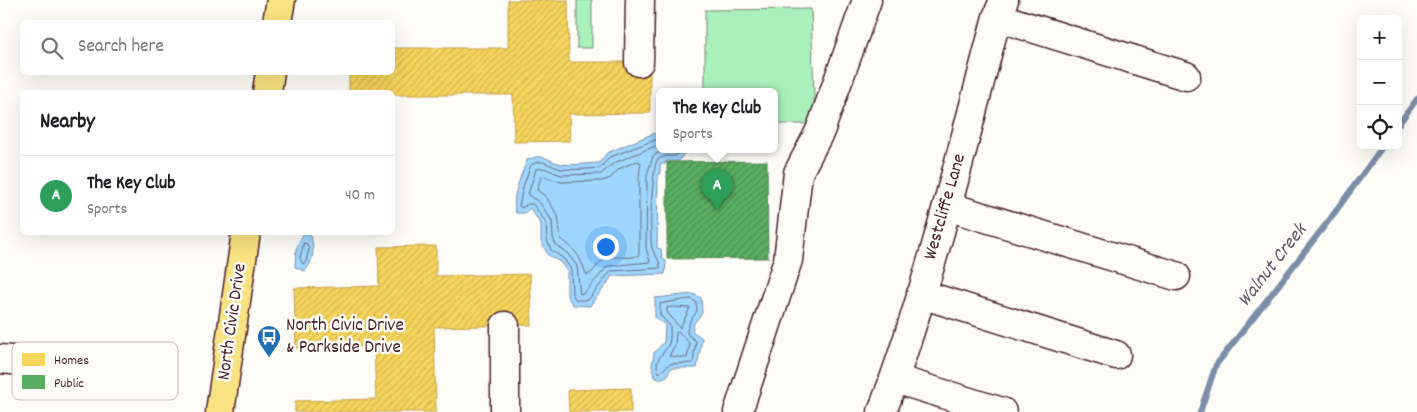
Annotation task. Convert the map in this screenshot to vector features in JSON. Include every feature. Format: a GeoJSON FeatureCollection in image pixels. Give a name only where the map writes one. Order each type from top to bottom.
{"type":"FeatureCollection","features":[{"type":"Feature","properties":{"kind":"main road"},"geometry":{"type":"LineString","coordinates":[[277,20],[281,0]]}},
{"type":"Feature","properties":{"kind":"main road"},"geometry":{"type":"LineString","coordinates":[[267,90],[270,75]]}},
{"type":"Feature","properties":{"kind":"main road","name":"North Civic Drive"},"geometry":{"type":"LineString","coordinates":[[220,412],[246,235]]}},
{"type":"Feature","properties":{"kind":"street"},"geometry":{"type":"LineString","coordinates":[[639,62],[640,0]]}},
{"type":"Feature","properties":{"kind":"street"},"geometry":{"type":"LineString","coordinates":[[738,412],[788,260],[798,173],[820,130],[868,0]]}},
{"type":"Feature","properties":{"kind":"street"},"geometry":{"type":"LineString","coordinates":[[1001,9],[1186,76]]}},
{"type":"Feature","properties":{"kind":"street","name":"Westcliffe Lane"},"geometry":{"type":"LineString","coordinates":[[882,412],[895,379],[947,206],[1001,9]]}},
{"type":"Feature","properties":{"kind":"street"},"geometry":{"type":"LineString","coordinates":[[947,206],[1176,276]]}},
{"type":"Feature","properties":{"kind":"street"},"geometry":{"type":"LineString","coordinates":[[921,294],[1116,355]]}},
{"type":"Feature","properties":{"kind":"street"},"geometry":{"type":"LineString","coordinates":[[505,326],[505,412]]}},
{"type":"Feature","properties":{"kind":"street"},"geometry":{"type":"LineString","coordinates":[[895,379],[1002,412]]}},
{"type":"Feature","properties":{"kind":"green space"},"geometry":{"type":"Polygon","coordinates":[[[577,0],[592,0],[592,48],[577,48],[577,0]]]}},
{"type":"Feature","properties":{"kind":"green space"},"geometry":{"type":"Polygon","coordinates":[[[811,9],[815,124],[778,124],[778,88],[705,88],[705,10],[811,9]]]}},
{"type":"Feature","properties":{"kind":"water"},"geometry":{"type":"Polygon","coordinates":[[[656,133],[656,153],[684,153],[679,161],[666,161],[665,164],[660,164],[660,174],[658,174],[657,248],[661,249],[662,258],[666,261],[665,274],[612,276],[590,306],[573,305],[567,296],[567,271],[560,262],[548,255],[541,241],[541,224],[530,208],[524,213],[516,213],[514,200],[527,160],[542,157],[566,165],[599,163],[607,153],[656,133]]]}},
{"type":"Feature","properties":{"kind":"water"},"geometry":{"type":"Polygon","coordinates":[[[303,235],[310,235],[313,253],[311,262],[305,271],[295,267],[296,249],[303,235]]]}},
{"type":"Feature","properties":{"kind":"water"},"geometry":{"type":"Polygon","coordinates":[[[693,294],[701,298],[702,313],[694,323],[692,331],[702,338],[697,368],[671,368],[667,376],[659,379],[654,377],[652,366],[654,353],[664,342],[665,325],[655,318],[655,298],[693,294]]]}},
{"type":"Feature","properties":{"kind":"building: Homes"},"geometry":{"type":"Polygon","coordinates":[[[508,0],[568,0],[569,62],[650,62],[650,113],[569,114],[570,141],[514,142],[513,95],[395,95],[395,90],[349,90],[349,75],[395,75],[395,48],[508,48],[508,0]]]}},
{"type":"Feature","properties":{"kind":"building: Homes"},"geometry":{"type":"Polygon","coordinates":[[[436,246],[436,276],[530,274],[532,325],[434,327],[436,412],[295,412],[295,401],[376,399],[374,347],[296,348],[294,288],[379,286],[378,247],[436,246]]]}},
{"type":"Feature","properties":{"kind":"building: Homes"},"geometry":{"type":"Polygon","coordinates":[[[631,388],[631,412],[569,412],[568,390],[631,388]]]}},
{"type":"Feature","properties":{"kind":"building: Public"},"geometry":{"type":"Polygon","coordinates":[[[767,161],[768,258],[667,259],[667,162],[767,161]]]}},
{"type":"Feature","properties":{"kind":"waterway","name":"Walnut Creek"},"geometry":{"type":"LineString","coordinates":[[1402,120],[1417,99]]}},
{"type":"Feature","properties":{"kind":"waterway","name":"Walnut Creek"},"geometry":{"type":"LineString","coordinates":[[1200,412],[1216,365],[1330,219],[1380,150]]}},
{"type":"Feature","properties":{"kind":"place","name":"The Key Club"},"geometry":{"type":"Point","coordinates":[717,210]}},
{"type":"Feature","properties":{"kind":"place","name":"North Civic Drive & Parkside Drive"},"geometry":{"type":"Point","coordinates":[269,358]}}]}
